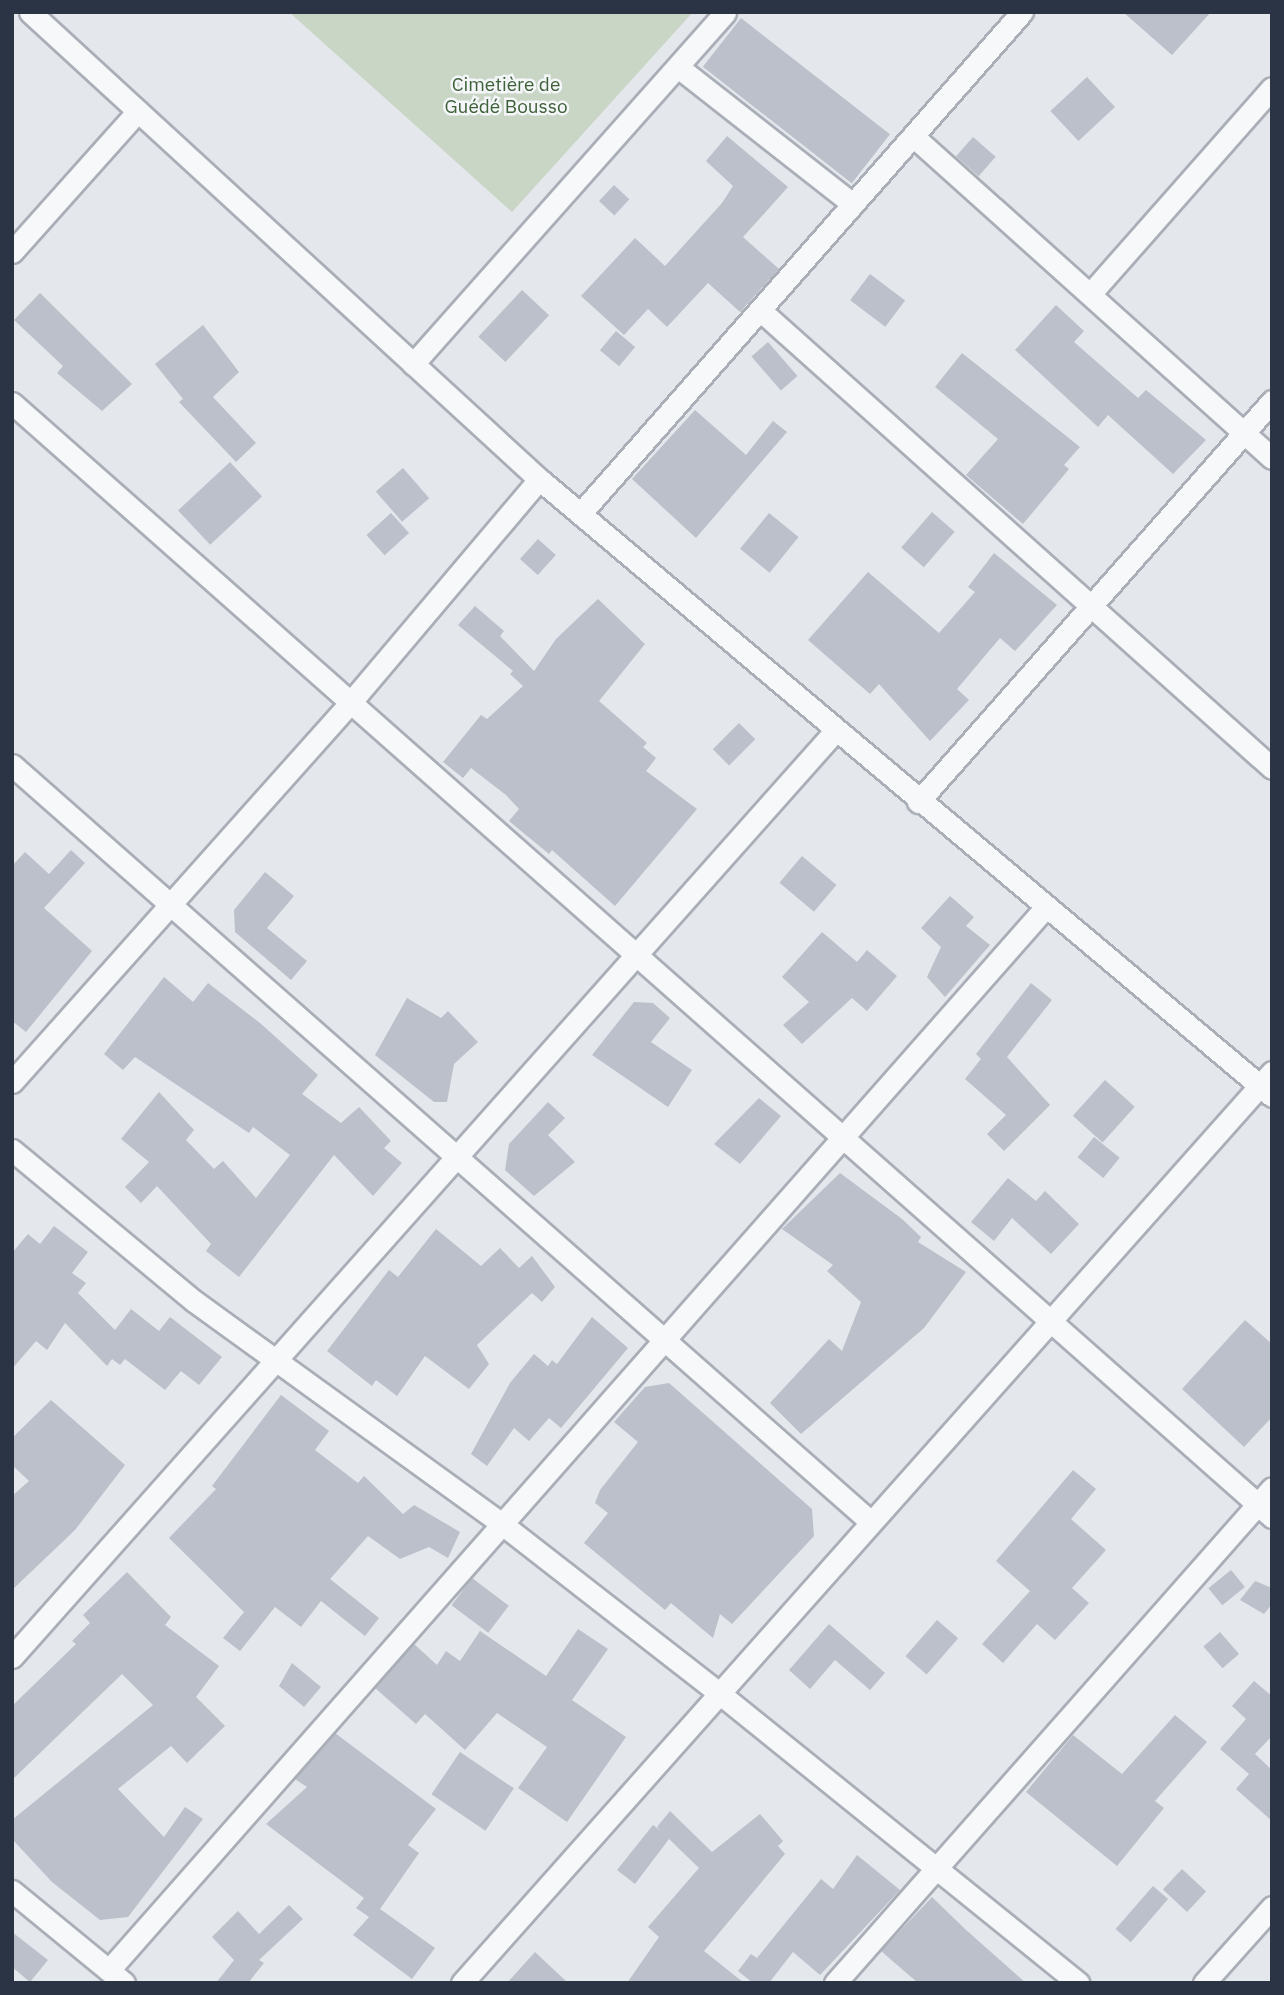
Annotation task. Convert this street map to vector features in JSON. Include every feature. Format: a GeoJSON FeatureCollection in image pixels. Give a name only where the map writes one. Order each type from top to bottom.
{"type":"FeatureCollection","features":[{"type":"Feature","properties":{"kind":"street"},"geometry":{"type":"LineString","coordinates":[[30,12],[539,479],[834,732],[1045,908],[1268,1085],[1049,1322],[461,1983]]}},
{"type":"Feature","properties":{"kind":"street"},"geometry":{"type":"LineString","coordinates":[[413,364],[725,12]]}},
{"type":"Feature","properties":{"kind":"street"},"geometry":{"type":"LineString","coordinates":[[580,514],[1022,12]]}},
{"type":"Feature","properties":{"kind":"street"},"geometry":{"type":"LineString","coordinates":[[678,67],[853,204]]}},
{"type":"Feature","properties":{"kind":"street"},"geometry":{"type":"LineString","coordinates":[[1091,293],[1264,112],[1272,88]]}},
{"type":"Feature","properties":{"kind":"street"},"geometry":{"type":"LineString","coordinates":[[12,252],[138,111]]}},
{"type":"Feature","properties":{"kind":"street"},"geometry":{"type":"LineString","coordinates":[[913,136],[1272,458]]}},
{"type":"Feature","properties":{"kind":"street"},"geometry":{"type":"LineString","coordinates":[[760,310],[1272,768]]}},
{"type":"Feature","properties":{"kind":"street"},"geometry":{"type":"LineString","coordinates":[[918,802],[1272,401]]}},
{"type":"Feature","properties":{"kind":"street"},"geometry":{"type":"LineString","coordinates":[[12,403],[1264,1511]]}},
{"type":"Feature","properties":{"kind":"street"},"geometry":{"type":"LineString","coordinates":[[12,1083],[350,702],[539,479]]}},
{"type":"Feature","properties":{"kind":"street"},"geometry":{"type":"LineString","coordinates":[[12,1657],[834,732]]}},
{"type":"Feature","properties":{"kind":"street"},"geometry":{"type":"LineString","coordinates":[[12,765],[871,1522]]}},
{"type":"Feature","properties":{"kind":"street"},"geometry":{"type":"LineString","coordinates":[[12,1891],[116,1976],[502,1524],[1045,908]]}},
{"type":"Feature","properties":{"kind":"street"},"geometry":{"type":"LineString","coordinates":[[12,1150],[194,1301],[502,1524],[719,1693],[933,1870],[1079,1983]]}},
{"type":"Feature","properties":{"kind":"street"},"geometry":{"type":"LineString","coordinates":[[835,1983],[933,1870],[1264,1511],[1272,1488]]}},
{"type":"Feature","properties":{"kind":"street"},"geometry":{"type":"LineString","coordinates":[[1204,1983],[1272,1907]]}},
{"type":"Feature","properties":{"kind":"green space","name":"Cimetière de Guédé Bousso"},"geometry":{"type":"Polygon","coordinates":[[[289,12],[693,12],[512,212],[289,12]]]}},
{"type":"Feature","properties":{"kind":"building"},"geometry":{"type":"Polygon","coordinates":[[[1123,12],[1211,12],[1172,55],[1123,12]]]}},
{"type":"Feature","properties":{"kind":"building"},"geometry":{"type":"Polygon","coordinates":[[[741,18],[890,134],[852,183],[703,67],[741,18]]]}},
{"type":"Feature","properties":{"kind":"building"},"geometry":{"type":"Polygon","coordinates":[[[1087,77],[1115,107],[1078,141],[1050,111],[1087,77]]]}},
{"type":"Feature","properties":{"kind":"building"},"geometry":{"type":"Polygon","coordinates":[[[727,136],[788,187],[743,237],[779,269],[740,312],[708,283],[667,327],[648,309],[624,335],[581,296],[635,238],[665,266],[722,203],[733,186],[706,161],[727,136]]]}},
{"type":"Feature","properties":{"kind":"building"},"geometry":{"type":"Polygon","coordinates":[[[973,137],[996,157],[979,176],[956,157],[973,137]]]}},
{"type":"Feature","properties":{"kind":"building"},"geometry":{"type":"Polygon","coordinates":[[[614,185],[629,199],[614,215],[599,201],[614,185]]]}},
{"type":"Feature","properties":{"kind":"building"},"geometry":{"type":"Polygon","coordinates":[[[870,274],[905,300],[885,327],[850,300],[870,274]]]}},
{"type":"Feature","properties":{"kind":"building"},"geometry":{"type":"Polygon","coordinates":[[[522,290],[549,315],[505,362],[478,337],[522,290]]]}},
{"type":"Feature","properties":{"kind":"building"},"geometry":{"type":"Polygon","coordinates":[[[40,293],[132,384],[102,411],[57,373],[63,366],[14,320],[40,293]]]}},
{"type":"Feature","properties":{"kind":"building"},"geometry":{"type":"Polygon","coordinates":[[[1056,305],[1084,331],[1074,342],[1138,398],[1146,390],[1206,440],[1173,474],[1108,415],[1098,427],[1015,350],[1056,305]]]}},
{"type":"Feature","properties":{"kind":"building"},"geometry":{"type":"Polygon","coordinates":[[[203,325],[239,372],[213,397],[256,443],[236,462],[179,402],[183,399],[155,364],[203,325]]]}},
{"type":"Feature","properties":{"kind":"building"},"geometry":{"type":"Polygon","coordinates":[[[616,331],[635,347],[619,366],[600,350],[616,331]]]}},
{"type":"Feature","properties":{"kind":"building"},"geometry":{"type":"Polygon","coordinates":[[[768,342],[798,376],[781,390],[751,356],[768,342]]]}},
{"type":"Feature","properties":{"kind":"building"},"geometry":{"type":"Polygon","coordinates":[[[962,353],[1080,447],[1064,465],[1069,469],[1023,524],[966,475],[998,439],[935,387],[962,353]]]}},
{"type":"Feature","properties":{"kind":"building"},"geometry":{"type":"Polygon","coordinates":[[[695,410],[746,455],[773,421],[787,432],[696,538],[632,479],[695,410]]]}},
{"type":"Feature","properties":{"kind":"building"},"geometry":{"type":"Polygon","coordinates":[[[230,462],[262,496],[210,545],[178,510],[230,462]]]}},
{"type":"Feature","properties":{"kind":"building"},"geometry":{"type":"Polygon","coordinates":[[[403,468],[429,498],[402,522],[376,492],[403,468]]]}},
{"type":"Feature","properties":{"kind":"building"},"geometry":{"type":"Polygon","coordinates":[[[932,512],[955,532],[924,567],[901,547],[932,512]]]}},
{"type":"Feature","properties":{"kind":"building"},"geometry":{"type":"Polygon","coordinates":[[[391,513],[409,533],[385,555],[366,535],[391,513]]]}},
{"type":"Feature","properties":{"kind":"building"},"geometry":{"type":"Polygon","coordinates":[[[769,513],[799,537],[770,573],[740,549],[769,513]]]}},
{"type":"Feature","properties":{"kind":"building"},"geometry":{"type":"Polygon","coordinates":[[[538,539],[556,555],[538,575],[520,559],[538,539]]]}},
{"type":"Feature","properties":{"kind":"building"},"geometry":{"type":"Polygon","coordinates":[[[994,553],[1057,605],[1015,651],[1000,638],[957,689],[969,700],[930,741],[879,684],[870,694],[808,640],[868,572],[939,633],[975,592],[968,587],[994,553]]]}},
{"type":"Feature","properties":{"kind":"building"},"geometry":{"type":"Polygon","coordinates":[[[598,599],[645,644],[599,701],[647,743],[643,747],[656,758],[646,771],[697,809],[615,906],[552,850],[549,854],[509,821],[519,809],[506,795],[471,768],[463,778],[443,762],[481,715],[487,719],[523,686],[510,674],[513,671],[458,625],[475,606],[504,631],[500,636],[534,671],[556,639],[598,599]]]}},
{"type":"Feature","properties":{"kind":"building"},"geometry":{"type":"Polygon","coordinates":[[[739,723],[755,739],[729,765],[713,749],[739,723]]]}},
{"type":"Feature","properties":{"kind":"building"},"geometry":{"type":"Polygon","coordinates":[[[71,850],[85,863],[44,908],[92,951],[26,1032],[12,1021],[12,866],[25,852],[49,874],[71,850]]]}},
{"type":"Feature","properties":{"kind":"building"},"geometry":{"type":"Polygon","coordinates":[[[802,856],[836,885],[814,912],[780,883],[802,856]]]}},
{"type":"Feature","properties":{"kind":"building"},"geometry":{"type":"Polygon","coordinates":[[[265,872],[294,896],[267,928],[307,961],[291,980],[235,932],[234,910],[265,872]]]}},
{"type":"Feature","properties":{"kind":"building"},"geometry":{"type":"Polygon","coordinates":[[[950,896],[974,917],[966,926],[990,945],[945,997],[927,977],[941,947],[921,928],[950,896]]]}},
{"type":"Feature","properties":{"kind":"building"},"geometry":{"type":"Polygon","coordinates":[[[822,932],[857,962],[867,950],[897,976],[867,1011],[852,998],[802,1044],[783,1025],[809,1002],[782,977],[822,932]]]}},
{"type":"Feature","properties":{"kind":"building"},"geometry":{"type":"Polygon","coordinates":[[[164,977],[193,1002],[208,983],[260,1023],[318,1075],[302,1094],[341,1123],[359,1107],[391,1141],[384,1148],[402,1163],[373,1196],[334,1155],[239,1277],[206,1251],[211,1244],[157,1186],[141,1203],[125,1187],[149,1162],[121,1139],[159,1092],[194,1130],[186,1140],[214,1169],[223,1161],[256,1198],[290,1155],[253,1127],[249,1133],[135,1057],[123,1070],[104,1054],[164,977]]]}},
{"type":"Feature","properties":{"kind":"building"},"geometry":{"type":"Polygon","coordinates":[[[1031,983],[1052,1000],[1007,1057],[1050,1105],[1004,1151],[987,1134],[1006,1115],[965,1079],[981,1059],[976,1054],[1031,983]]]}},
{"type":"Feature","properties":{"kind":"building"},"geometry":{"type":"Polygon","coordinates":[[[407,998],[441,1018],[448,1011],[478,1042],[454,1064],[447,1102],[434,1102],[375,1055],[407,998]]]}},
{"type":"Feature","properties":{"kind":"building"},"geometry":{"type":"Polygon","coordinates":[[[634,1002],[653,1003],[670,1018],[651,1042],[692,1070],[668,1107],[592,1055],[634,1002]]]}},
{"type":"Feature","properties":{"kind":"building"},"geometry":{"type":"Polygon","coordinates":[[[1105,1080],[1135,1107],[1103,1142],[1073,1116],[1105,1080]]]}},
{"type":"Feature","properties":{"kind":"building"},"geometry":{"type":"Polygon","coordinates":[[[759,1098],[781,1116],[740,1164],[714,1144],[759,1098]]]}},
{"type":"Feature","properties":{"kind":"building"},"geometry":{"type":"Polygon","coordinates":[[[548,1102],[565,1118],[548,1135],[575,1162],[534,1196],[505,1170],[509,1144],[548,1102]]]}},
{"type":"Feature","properties":{"kind":"building"},"geometry":{"type":"Polygon","coordinates":[[[1094,1137],[1120,1158],[1103,1178],[1078,1157],[1094,1137]]]}},
{"type":"Feature","properties":{"kind":"building"},"geometry":{"type":"Polygon","coordinates":[[[840,1173],[902,1219],[921,1237],[918,1242],[966,1272],[924,1328],[801,1434],[770,1403],[829,1339],[842,1351],[861,1302],[827,1271],[833,1265],[782,1229],[840,1173]]]}},
{"type":"Feature","properties":{"kind":"building"},"geometry":{"type":"Polygon","coordinates":[[[1008,1178],[1036,1201],[1045,1191],[1079,1224],[1051,1254],[1012,1218],[994,1241],[971,1222],[1008,1178]]]}},
{"type":"Feature","properties":{"kind":"building"},"geometry":{"type":"Polygon","coordinates":[[[54,1226],[88,1252],[72,1273],[86,1283],[78,1293],[115,1330],[131,1309],[159,1331],[170,1317],[222,1357],[199,1385],[181,1371],[165,1390],[125,1359],[120,1365],[112,1359],[107,1366],[65,1323],[47,1350],[36,1341],[12,1369],[12,1253],[28,1234],[40,1244],[54,1226]]]}},
{"type":"Feature","properties":{"kind":"building"},"geometry":{"type":"Polygon","coordinates":[[[436,1229],[481,1266],[500,1248],[519,1268],[532,1256],[555,1287],[542,1302],[532,1293],[477,1345],[489,1364],[469,1389],[425,1356],[397,1396],[376,1380],[372,1386],[327,1351],[389,1270],[398,1277],[436,1229]]]}},
{"type":"Feature","properties":{"kind":"building"},"geometry":{"type":"Polygon","coordinates":[[[592,1317],[628,1348],[561,1428],[549,1418],[529,1441],[514,1428],[487,1466],[471,1454],[510,1383],[534,1354],[548,1366],[552,1360],[557,1364],[592,1317]]]}},
{"type":"Feature","properties":{"kind":"building"},"geometry":{"type":"Polygon","coordinates":[[[1245,1320],[1272,1344],[1272,1417],[1244,1447],[1182,1389],[1245,1320]]]}},
{"type":"Feature","properties":{"kind":"building"},"geometry":{"type":"Polygon","coordinates":[[[669,1383],[812,1509],[814,1536],[732,1624],[720,1614],[713,1638],[671,1603],[665,1610],[584,1543],[608,1513],[595,1503],[600,1490],[638,1442],[614,1422],[645,1387],[669,1383]]]}},
{"type":"Feature","properties":{"kind":"building"},"geometry":{"type":"Polygon","coordinates":[[[281,1395],[329,1431],[315,1450],[358,1483],[364,1476],[403,1514],[414,1505],[460,1532],[448,1558],[429,1547],[400,1559],[368,1536],[330,1579],[379,1618],[365,1636],[321,1601],[301,1627],[275,1607],[240,1651],[223,1638],[244,1612],[169,1538],[216,1489],[212,1486],[281,1395]]]}},
{"type":"Feature","properties":{"kind":"building"},"geometry":{"type":"Polygon","coordinates":[[[51,1400],[125,1465],[75,1530],[12,1590],[12,1496],[29,1481],[12,1465],[12,1438],[51,1400]]]}},
{"type":"Feature","properties":{"kind":"building"},"geometry":{"type":"Polygon","coordinates":[[[1073,1470],[1096,1489],[1071,1519],[1106,1550],[1072,1588],[1089,1603],[1055,1640],[1037,1624],[1003,1663],[982,1644],[1030,1591],[996,1561],[1073,1470]]]}},
{"type":"Feature","properties":{"kind":"building"},"geometry":{"type":"Polygon","coordinates":[[[1231,1570],[1245,1587],[1222,1605],[1208,1588],[1231,1570]]]}},
{"type":"Feature","properties":{"kind":"building"},"geometry":{"type":"Polygon","coordinates":[[[127,1572],[171,1617],[165,1625],[219,1666],[196,1697],[225,1726],[187,1763],[171,1746],[118,1789],[164,1837],[185,1807],[203,1819],[128,1917],[100,1920],[52,1882],[12,1839],[12,1820],[153,1705],[122,1674],[12,1780],[12,1706],[76,1644],[72,1641],[90,1623],[83,1615],[127,1572]]]}},
{"type":"Feature","properties":{"kind":"building"},"geometry":{"type":"Polygon","coordinates":[[[472,1578],[509,1606],[488,1633],[452,1605],[472,1578]]]}},
{"type":"Feature","properties":{"kind":"building"},"geometry":{"type":"Polygon","coordinates":[[[1255,1581],[1272,1588],[1272,1604],[1264,1614],[1240,1600],[1255,1581]]]}},
{"type":"Feature","properties":{"kind":"building"},"geometry":{"type":"Polygon","coordinates":[[[937,1620],[958,1638],[927,1675],[906,1656],[937,1620]]]}},
{"type":"Feature","properties":{"kind":"building"},"geometry":{"type":"Polygon","coordinates":[[[829,1624],[885,1673],[870,1690],[835,1660],[810,1689],[789,1670],[829,1624]]]}},
{"type":"Feature","properties":{"kind":"building"},"geometry":{"type":"Polygon","coordinates":[[[578,1629],[608,1649],[572,1700],[626,1737],[567,1822],[518,1788],[547,1747],[497,1713],[465,1750],[425,1714],[416,1724],[375,1688],[414,1644],[437,1665],[446,1651],[460,1661],[480,1631],[546,1676],[578,1629]]]}},
{"type":"Feature","properties":{"kind":"building"},"geometry":{"type":"Polygon","coordinates":[[[1220,1632],[1239,1654],[1222,1668],[1203,1646],[1220,1632]]]}},
{"type":"Feature","properties":{"kind":"building"},"geometry":{"type":"Polygon","coordinates":[[[292,1663],[321,1687],[304,1707],[279,1686],[292,1663]]]}},
{"type":"Feature","properties":{"kind":"building"},"geometry":{"type":"Polygon","coordinates":[[[1254,1681],[1272,1696],[1272,1736],[1255,1754],[1272,1770],[1272,1821],[1236,1789],[1249,1774],[1220,1749],[1246,1719],[1232,1706],[1254,1681]]]}},
{"type":"Feature","properties":{"kind":"building"},"geometry":{"type":"Polygon","coordinates":[[[1175,1715],[1207,1742],[1155,1801],[1164,1808],[1117,1866],[1026,1792],[1073,1735],[1122,1774],[1175,1715]]]}},
{"type":"Feature","properties":{"kind":"building"},"geometry":{"type":"Polygon","coordinates":[[[335,1733],[436,1809],[408,1845],[419,1853],[380,1909],[435,1948],[412,1979],[353,1935],[369,1917],[356,1908],[364,1898],[266,1824],[307,1787],[295,1779],[335,1733]]]}},
{"type":"Feature","properties":{"kind":"building"},"geometry":{"type":"Polygon","coordinates":[[[460,1752],[514,1788],[485,1831],[431,1794],[460,1752]]]}},
{"type":"Feature","properties":{"kind":"building"},"geometry":{"type":"Polygon","coordinates":[[[670,1811],[712,1852],[760,1814],[783,1841],[778,1846],[785,1854],[704,1951],[744,1983],[627,1983],[659,1937],[648,1927],[699,1868],[669,1839],[635,1884],[617,1870],[653,1825],[661,1831],[657,1827],[670,1811]]]}},
{"type":"Feature","properties":{"kind":"building"},"geometry":{"type":"Polygon","coordinates":[[[857,1855],[900,1890],[820,1975],[793,1952],[769,1983],[753,1983],[738,1971],[751,1954],[757,1958],[821,1879],[833,1889],[857,1855]]]}},
{"type":"Feature","properties":{"kind":"building"},"geometry":{"type":"Polygon","coordinates":[[[1182,1869],[1206,1892],[1187,1912],[1163,1889],[1182,1869]]]}},
{"type":"Feature","properties":{"kind":"building"},"geometry":{"type":"Polygon","coordinates":[[[1153,1886],[1168,1899],[1131,1942],[1116,1929],[1153,1886]]]}},
{"type":"Feature","properties":{"kind":"building"},"geometry":{"type":"Polygon","coordinates":[[[932,1897],[1026,1983],[918,1983],[881,1951],[932,1897]]]}},
{"type":"Feature","properties":{"kind":"building"},"geometry":{"type":"Polygon","coordinates":[[[289,1905],[303,1919],[259,1960],[264,1963],[248,1983],[216,1983],[234,1960],[212,1937],[238,1911],[259,1934],[289,1905]]]}},
{"type":"Feature","properties":{"kind":"building"},"geometry":{"type":"Polygon","coordinates":[[[12,1932],[48,1960],[30,1982],[12,1967],[12,1932]]]}},
{"type":"Feature","properties":{"kind":"building"},"geometry":{"type":"Polygon","coordinates":[[[535,1952],[568,1983],[507,1983],[535,1952]]]}}]}
